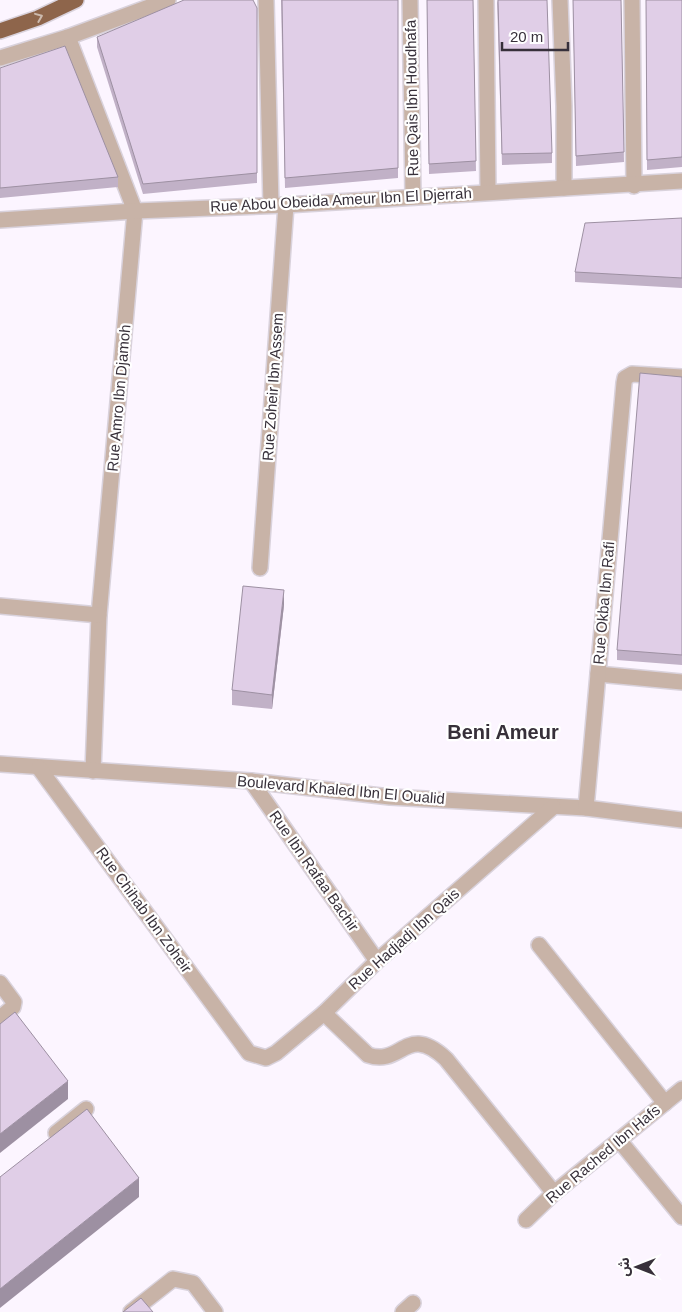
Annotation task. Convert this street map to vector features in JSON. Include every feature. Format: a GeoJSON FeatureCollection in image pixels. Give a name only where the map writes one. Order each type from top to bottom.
{"type":"FeatureCollection","features":[{"type":"Feature","properties":{"kind":"highway"},"geometry":{"type":"LineString","coordinates":[[0,31],[38,18],[76,0]]}},
{"type":"Feature","properties":{"kind":"street"},"geometry":{"type":"LineString","coordinates":[[0,58],[68,37],[168,0]]}},
{"type":"Feature","properties":{"kind":"street"},"geometry":{"type":"LineString","coordinates":[[266,0],[270,205]]}},
{"type":"Feature","properties":{"kind":"street","name":"Rue Qais Ibn Houdhafa"},"geometry":{"type":"LineString","coordinates":[[410,0],[413,196]]}},
{"type":"Feature","properties":{"kind":"street"},"geometry":{"type":"LineString","coordinates":[[486,0],[488,192]]}},
{"type":"Feature","properties":{"kind":"street"},"geometry":{"type":"LineString","coordinates":[[560,0],[564,106],[564,188]]}},
{"type":"Feature","properties":{"kind":"street"},"geometry":{"type":"LineString","coordinates":[[632,0],[634,186]]}},
{"type":"Feature","properties":{"kind":"street","name":"Rue Amro Ibn Djamoh"},"geometry":{"type":"LineString","coordinates":[[68,37],[135,211],[100,616],[93,771]]}},
{"type":"Feature","properties":{"kind":"street","name":"Rue Abou Obeida Ameur Ibn El Djerrah"},"geometry":{"type":"LineString","coordinates":[[0,220],[135,211],[286,205],[413,196],[634,186],[682,181]]}},
{"type":"Feature","properties":{"kind":"street","name":"Rue Zoheir Ibn Assem"},"geometry":{"type":"LineString","coordinates":[[260,568],[286,205]]}},
{"type":"Feature","properties":{"kind":"street","name":"Rue Okba Ibn Rafi"},"geometry":{"type":"LineString","coordinates":[[586,808],[621,398],[626,378],[632,374],[682,377]]}},
{"type":"Feature","properties":{"kind":"street"},"geometry":{"type":"LineString","coordinates":[[0,606],[100,616]]}},
{"type":"Feature","properties":{"kind":"street"},"geometry":{"type":"LineString","coordinates":[[598,674],[682,682]]}},
{"type":"Feature","properties":{"kind":"street","name":"Boulevard Khaled Ibn El Oualid"},"geometry":{"type":"LineString","coordinates":[[0,764],[251,781],[390,797],[586,808],[682,820]]}},
{"type":"Feature","properties":{"kind":"street","name":"Rue Chihab Ibn Zoheir"},"geometry":{"type":"LineString","coordinates":[[39,768],[249,1054]]}},
{"type":"Feature","properties":{"kind":"street","name":"Rue Ibn Rafaa Bachir"},"geometry":{"type":"LineString","coordinates":[[251,781],[377,961]]}},
{"type":"Feature","properties":{"kind":"street","name":"Rue Hadjadj Ibn Qais"},"geometry":{"type":"LineString","coordinates":[[249,1054],[266,1058],[276,1053],[324,1013],[377,961],[554,806]]}},
{"type":"Feature","properties":{"kind":"street"},"geometry":{"type":"LineString","coordinates":[[539,946],[665,1103]]}},
{"type":"Feature","properties":{"kind":"street"},"geometry":{"type":"LineString","coordinates":[[0,982],[14,1002],[13,1007],[0,1018]]}},
{"type":"Feature","properties":{"kind":"street"},"geometry":{"type":"LineString","coordinates":[[324,1013],[368,1055],[376,1058],[414,1043],[425,1043],[434,1048],[446,1059],[554,1193]]}},
{"type":"Feature","properties":{"kind":"street","name":"Rue Rached Ibn Hafs"},"geometry":{"type":"LineString","coordinates":[[526,1220],[554,1193],[682,1089]]}},
{"type":"Feature","properties":{"kind":"street"},"geometry":{"type":"LineString","coordinates":[[43,1144],[86,1109]]}},
{"type":"Feature","properties":{"kind":"street"},"geometry":{"type":"LineString","coordinates":[[619,1140],[682,1217]]}},
{"type":"Feature","properties":{"kind":"street"},"geometry":{"type":"LineString","coordinates":[[131,1312],[173,1279],[193,1283],[215,1312]]}},
{"type":"Feature","properties":{"kind":"building"},"geometry":{"type":"Polygon","coordinates":[[[184,0],[253,0],[257,8],[257,173],[143,184],[97,37],[184,0]]]}},
{"type":"Feature","properties":{"kind":"building"},"geometry":{"type":"Polygon","coordinates":[[[282,0],[398,0],[398,168],[285,178],[282,0]]]}},
{"type":"Feature","properties":{"kind":"building"},"geometry":{"type":"Polygon","coordinates":[[[427,0],[473,0],[476,161],[429,164],[427,0]]]}},
{"type":"Feature","properties":{"kind":"building"},"geometry":{"type":"Polygon","coordinates":[[[498,0],[547,0],[552,153],[502,154],[498,0]]]}},
{"type":"Feature","properties":{"kind":"building"},"geometry":{"type":"Polygon","coordinates":[[[573,0],[621,0],[624,152],[576,156],[573,0]]]}},
{"type":"Feature","properties":{"kind":"building"},"geometry":{"type":"Polygon","coordinates":[[[646,0],[682,0],[682,157],[647,160],[646,0]]]}},
{"type":"Feature","properties":{"kind":"building"},"geometry":{"type":"Polygon","coordinates":[[[65,46],[118,177],[0,188],[0,68],[65,46]]]}},
{"type":"Feature","properties":{"kind":"building"},"geometry":{"type":"Polygon","coordinates":[[[682,218],[682,278],[575,272],[585,223],[682,218]]]}},
{"type":"Feature","properties":{"kind":"building"},"geometry":{"type":"Polygon","coordinates":[[[640,373],[682,377],[682,655],[617,650],[640,373]]]}},
{"type":"Feature","properties":{"kind":"building"},"geometry":{"type":"Polygon","coordinates":[[[243,586],[284,590],[272,695],[232,690],[243,586]]]}},
{"type":"Feature","properties":{"kind":"building"},"geometry":{"type":"Polygon","coordinates":[[[15,1012],[68,1081],[0,1134],[0,1024],[15,1012]]]}},
{"type":"Feature","properties":{"kind":"building"},"geometry":{"type":"Polygon","coordinates":[[[87,1109],[139,1178],[0,1289],[0,1177],[87,1109]]]}},
{"type":"Feature","properties":{"kind":"building"},"geometry":{"type":"Polygon","coordinates":[[[141,1298],[153,1312],[123,1312],[141,1298]]]}},
{"type":"Feature","properties":{"kind":"district","name":"Beni Ameur"},"geometry":{"type":"Point","coordinates":[503,732]}}]}
